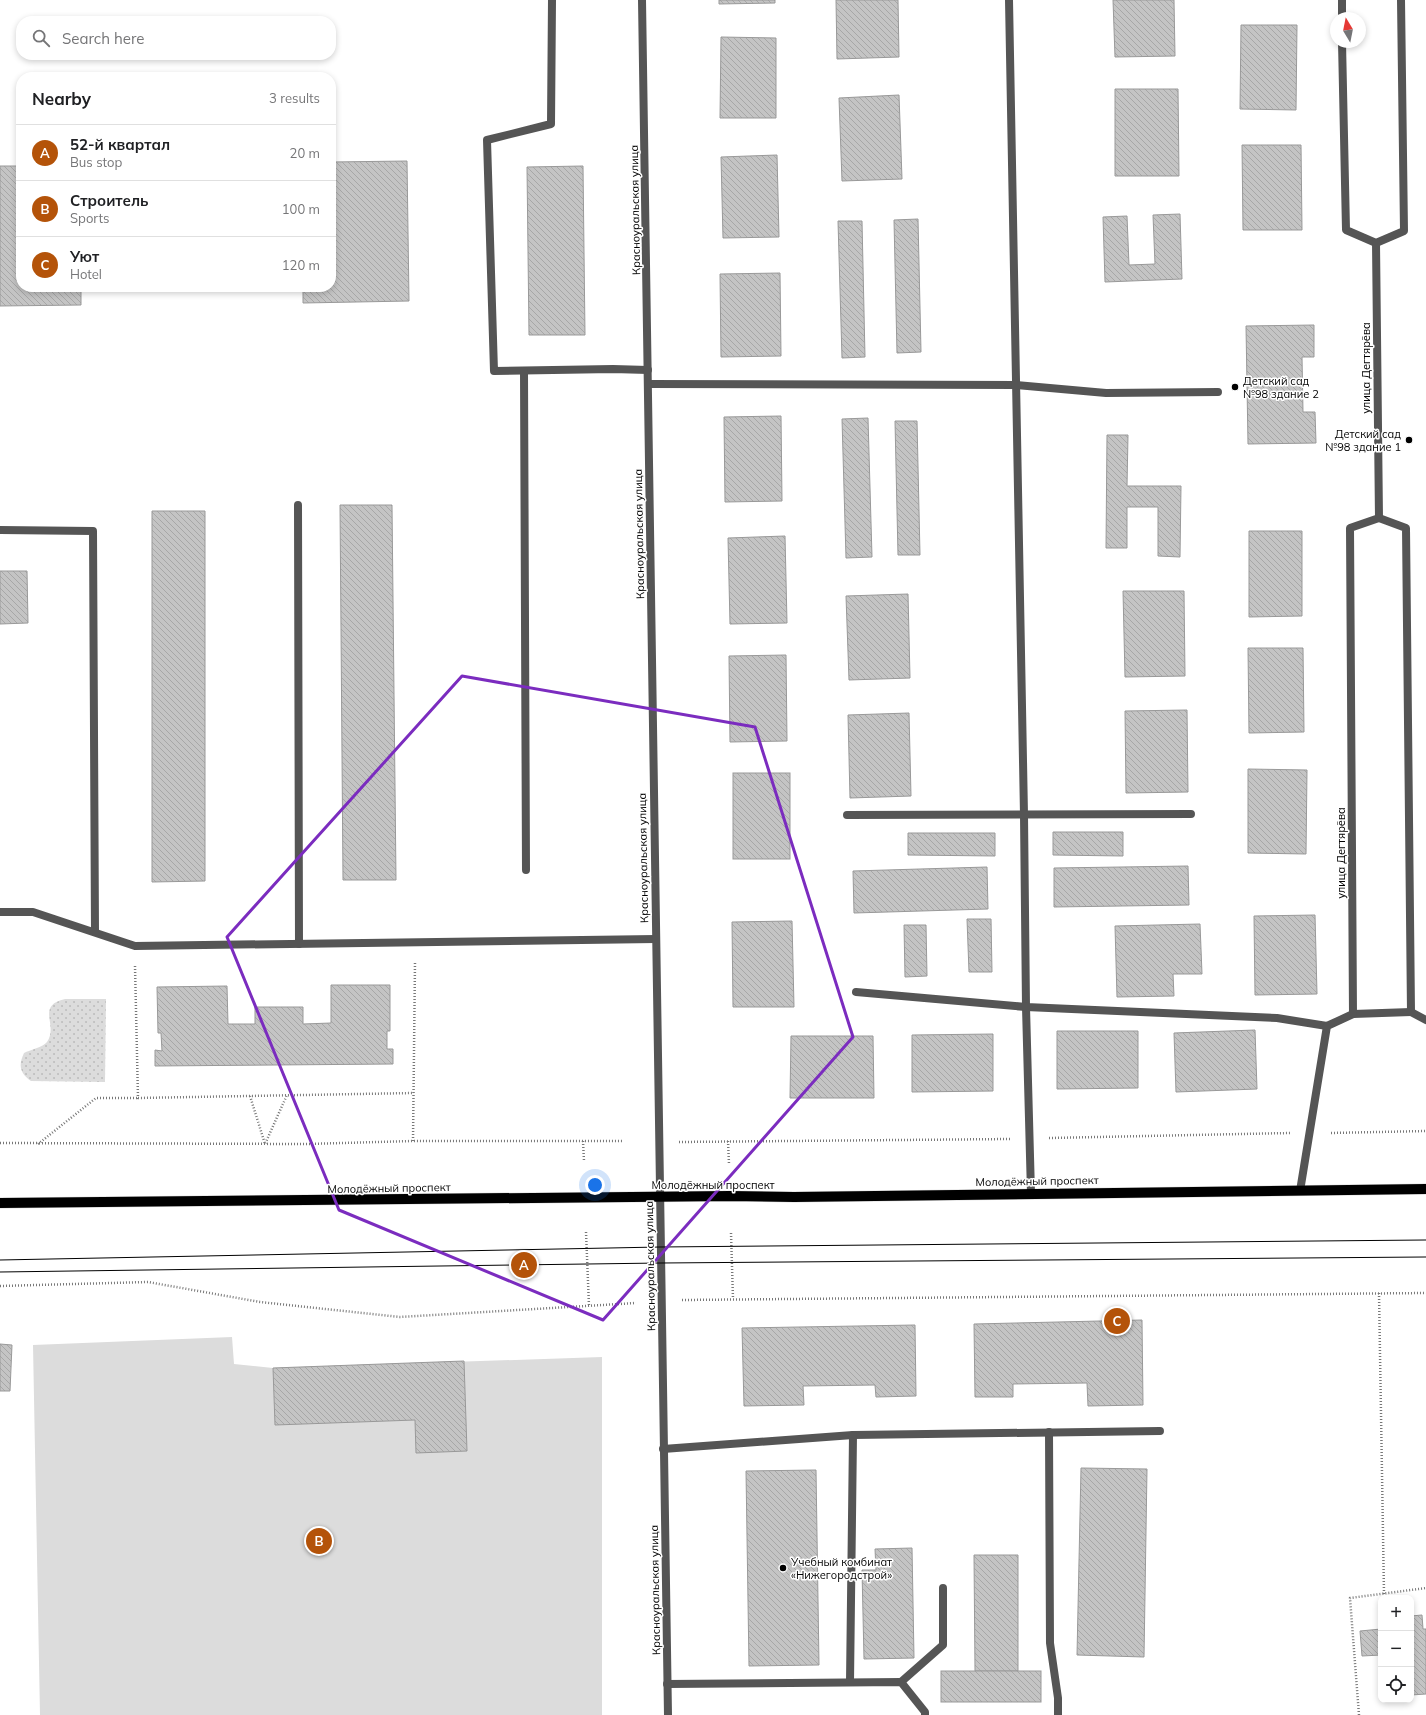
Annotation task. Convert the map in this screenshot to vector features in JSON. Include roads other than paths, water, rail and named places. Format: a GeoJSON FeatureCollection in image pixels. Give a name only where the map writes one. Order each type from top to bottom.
{"type":"FeatureCollection","features":[{"type":"Feature","properties":{"kind":"main road","name":"Молодёжный проспект"},"geometry":{"type":"LineString","coordinates":[[0,1204],[794,1197],[1426,1189]]}},
{"type":"Feature","properties":{"kind":"street"},"geometry":{"type":"LineString","coordinates":[[552,0],[551,124],[487,140],[494,371],[613,369],[648,370]]}},
{"type":"Feature","properties":{"kind":"street","name":"Красноуральская улица"},"geometry":{"type":"LineString","coordinates":[[642,0],[668,1715]]}},
{"type":"Feature","properties":{"kind":"street"},"geometry":{"type":"LineString","coordinates":[[1009,0],[1024,815],[1026,1007],[1031,1193]]}},
{"type":"Feature","properties":{"kind":"street"},"geometry":{"type":"LineString","coordinates":[[1342,0],[1342,12]]}},
{"type":"Feature","properties":{"kind":"street"},"geometry":{"type":"LineString","coordinates":[[1342,48],[1346,230],[1376,243],[1404,232],[1401,0]]}},
{"type":"Feature","properties":{"kind":"street","name":"улица Дегтярёва"},"geometry":{"type":"LineString","coordinates":[[1353,1014],[1350,528],[1379,518],[1376,243]]}},
{"type":"Feature","properties":{"kind":"street"},"geometry":{"type":"LineString","coordinates":[[524,371],[526,870]]}},
{"type":"Feature","properties":{"kind":"street"},"geometry":{"type":"LineString","coordinates":[[648,384],[1016,385],[1106,393],[1218,392]]}},
{"type":"Feature","properties":{"kind":"street"},"geometry":{"type":"LineString","coordinates":[[298,505],[299,944]]}},
{"type":"Feature","properties":{"kind":"street"},"geometry":{"type":"LineString","coordinates":[[1379,518],[1406,528],[1411,1012]]}},
{"type":"Feature","properties":{"kind":"street"},"geometry":{"type":"LineString","coordinates":[[0,530],[93,531],[95,932]]}},
{"type":"Feature","properties":{"kind":"street"},"geometry":{"type":"LineString","coordinates":[[847,815],[1191,814]]}},
{"type":"Feature","properties":{"kind":"street"},"geometry":{"type":"LineString","coordinates":[[0,912],[33,912],[135,946],[656,939]]}},
{"type":"Feature","properties":{"kind":"street"},"geometry":{"type":"LineString","coordinates":[[856,992],[1026,1007],[1277,1018],[1327,1026],[1353,1014],[1411,1012],[1426,1020]]}},
{"type":"Feature","properties":{"kind":"street"},"geometry":{"type":"LineString","coordinates":[[1300,1191],[1327,1026]]}},
{"type":"Feature","properties":{"kind":"street"},"geometry":{"type":"LineString","coordinates":[[664,1449],[853,1435],[1160,1431]]}},
{"type":"Feature","properties":{"kind":"street"},"geometry":{"type":"LineString","coordinates":[[1049,1432],[1050,1643],[1058,1698],[1058,1715]]}},
{"type":"Feature","properties":{"kind":"street"},"geometry":{"type":"LineString","coordinates":[[850,1682],[853,1435]]}},
{"type":"Feature","properties":{"kind":"street"},"geometry":{"type":"LineString","coordinates":[[667,1684],[901,1682],[943,1645],[943,1588]]}},
{"type":"Feature","properties":{"kind":"street"},"geometry":{"type":"LineString","coordinates":[[901,1682],[925,1712],[925,1715]]}},
{"type":"Feature","properties":{"kind":"tram line"},"geometry":{"type":"LineString","coordinates":[[0,1260],[660,1247],[1426,1240]]}},
{"type":"Feature","properties":{"kind":"tram line"},"geometry":{"type":"LineString","coordinates":[[0,1272],[661,1263],[1426,1257]]}},
{"type":"Feature","properties":{"kind":"place","name":"Детский сад №98 здание 2"},"geometry":{"type":"Point","coordinates":[1235,387]}},
{"type":"Feature","properties":{"kind":"place","name":"Детский сад №98 здание 1"},"geometry":{"type":"Point","coordinates":[1409,440]}},
{"type":"Feature","properties":{"kind":"place","name":"52-й квартал"},"geometry":{"type":"Point","coordinates":[524,1265]}},
{"type":"Feature","properties":{"kind":"place","name":"Уют"},"geometry":{"type":"Point","coordinates":[1117,1321]}},
{"type":"Feature","properties":{"kind":"place","name":"Строитель"},"geometry":{"type":"Point","coordinates":[319,1541]}},
{"type":"Feature","properties":{"kind":"place","name":"Учебный комбинат «Нижегородстрой»"},"geometry":{"type":"Point","coordinates":[783,1568]}}]}
